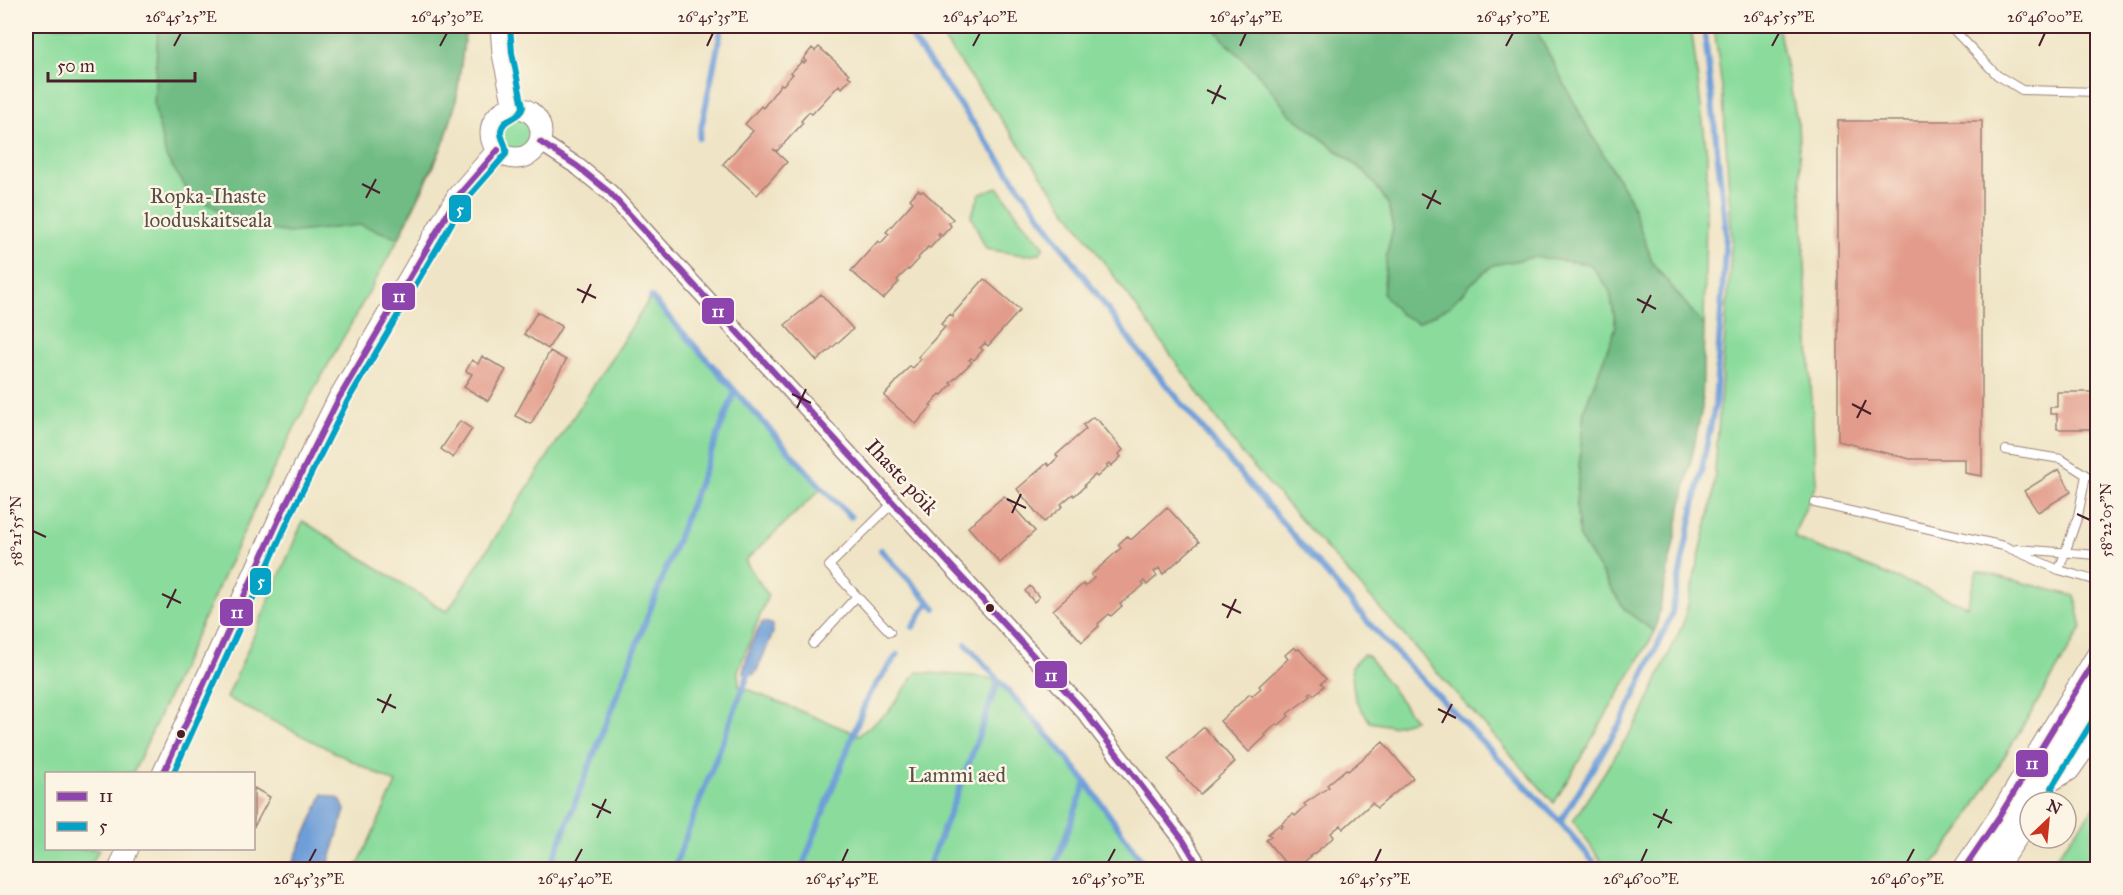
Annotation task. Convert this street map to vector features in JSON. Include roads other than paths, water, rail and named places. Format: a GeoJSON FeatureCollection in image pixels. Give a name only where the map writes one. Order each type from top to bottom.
{"type":"FeatureCollection","features":[{"type":"Feature","properties":{"kind":"street"},"geometry":{"type":"LineString","coordinates":[[501,26],[503,54],[514,107]]}},
{"type":"Feature","properties":{"kind":"street"},"geometry":{"type":"LineString","coordinates":[[514,107],[530,112],[537,118],[542,134],[540,142],[529,155],[512,158],[498,150],[491,136],[491,128],[499,114],[514,107]]}},
{"type":"Feature","properties":{"kind":"street","name":"Ihaste põik"},"geometry":{"type":"LineString","coordinates":[[540,142],[577,166],[609,192],[895,502],[1084,711],[1183,840],[1201,870]]}},
{"type":"Feature","properties":{"kind":"street"},"geometry":{"type":"LineString","coordinates":[[164,772],[285,504],[339,398],[457,197],[498,150]]}},
{"type":"Feature","properties":{"kind":"street"},"geometry":{"type":"LineString","coordinates":[[1973,868],[1999,817],[2097,654]]}},
{"type":"Feature","properties":{"kind":"street"},"geometry":{"type":"LineString","coordinates":[[2043,790],[2097,694]]}},
{"type":"Feature","properties":{"kind":"street"},"geometry":{"type":"LineString","coordinates":[[2048,790],[2069,770],[2097,729]]}},
{"type":"Feature","properties":{"kind":"street"},"geometry":{"type":"LineString","coordinates":[[1973,868],[2018,820]]}},
{"type":"Feature","properties":{"kind":"street"},"geometry":{"type":"LineString","coordinates":[[119,870],[128,850]]}},
{"type":"Feature","properties":{"kind":"lane"},"geometry":{"type":"LineString","coordinates":[[1950,26],[1997,75],[2022,90],[2097,92]]}},
{"type":"Feature","properties":{"kind":"lane"},"geometry":{"type":"LineString","coordinates":[[2006,450],[2061,459],[2086,475],[2078,516],[2060,570]]}},
{"type":"Feature","properties":{"kind":"lane"},"geometry":{"type":"LineString","coordinates":[[890,632],[829,566],[895,502]]}},
{"type":"Feature","properties":{"kind":"lane"},"geometry":{"type":"LineString","coordinates":[[1815,503],[2010,548],[2097,555]]}},
{"type":"Feature","properties":{"kind":"lane"},"geometry":{"type":"LineString","coordinates":[[2010,548],[2060,570],[2097,581]]}},
{"type":"Feature","properties":{"kind":"lane"},"geometry":{"type":"LineString","coordinates":[[813,644],[857,596]]}},
{"type":"Feature","properties":{"kind":"lane"},"geometry":{"type":"LineString","coordinates":[[2002,870],[2018,847]]}},
{"type":"Feature","properties":{"kind":"water"},"geometry":{"type":"Polygon","coordinates":[[[763,622],[772,624],[773,633],[757,670],[754,674],[746,674],[743,672],[749,652],[763,622]]]}},
{"type":"Feature","properties":{"kind":"water"},"geometry":{"type":"Polygon","coordinates":[[[323,794],[340,799],[345,810],[327,869],[290,869],[323,794]]]}},
{"type":"Feature","properties":{"kind":"waterway"},"geometry":{"type":"LineString","coordinates":[[699,138],[722,26]]}},
{"type":"Feature","properties":{"kind":"waterway"},"geometry":{"type":"LineString","coordinates":[[903,26],[1135,347],[1231,463],[1381,637],[1560,822]]}},
{"type":"Feature","properties":{"kind":"waterway"},"geometry":{"type":"LineString","coordinates":[[1595,870],[1593,861],[1560,822],[1627,712],[1671,616],[1715,405],[1726,234],[1704,26]]}},
{"type":"Feature","properties":{"kind":"waterway"},"geometry":{"type":"LineString","coordinates":[[651,297],[822,488],[851,517]]}},
{"type":"Feature","properties":{"kind":"waterway"},"geometry":{"type":"LineString","coordinates":[[549,870],[735,391]]}},
{"type":"Feature","properties":{"kind":"waterway"},"geometry":{"type":"LineString","coordinates":[[881,550],[935,608]]}},
{"type":"Feature","properties":{"kind":"waterway"},"geometry":{"type":"LineString","coordinates":[[913,627],[929,601]]}},
{"type":"Feature","properties":{"kind":"waterway"},"geometry":{"type":"LineString","coordinates":[[966,644],[1053,741],[1086,782],[1148,870]]}},
{"type":"Feature","properties":{"kind":"waterway"},"geometry":{"type":"LineString","coordinates":[[801,870],[868,696],[897,655]]}},
{"type":"Feature","properties":{"kind":"waterway"},"geometry":{"type":"LineString","coordinates":[[745,683],[751,667]]}},
{"type":"Feature","properties":{"kind":"waterway"},"geometry":{"type":"LineString","coordinates":[[927,870],[968,766],[998,681]]}},
{"type":"Feature","properties":{"kind":"waterway"},"geometry":{"type":"LineString","coordinates":[[673,870],[744,686]]}},
{"type":"Feature","properties":{"kind":"waterway"},"geometry":{"type":"LineString","coordinates":[[1053,870],[1086,782]]}},
{"type":"Feature","properties":{"kind":"park label","name":"Ropka-Ihaste looduskaitseala"},"geometry":{"type":"Point","coordinates":[208,208]}},
{"type":"Feature","properties":{"kind":"park label","name":"Lammi aed"},"geometry":{"type":"Point","coordinates":[957,775]}}]}
